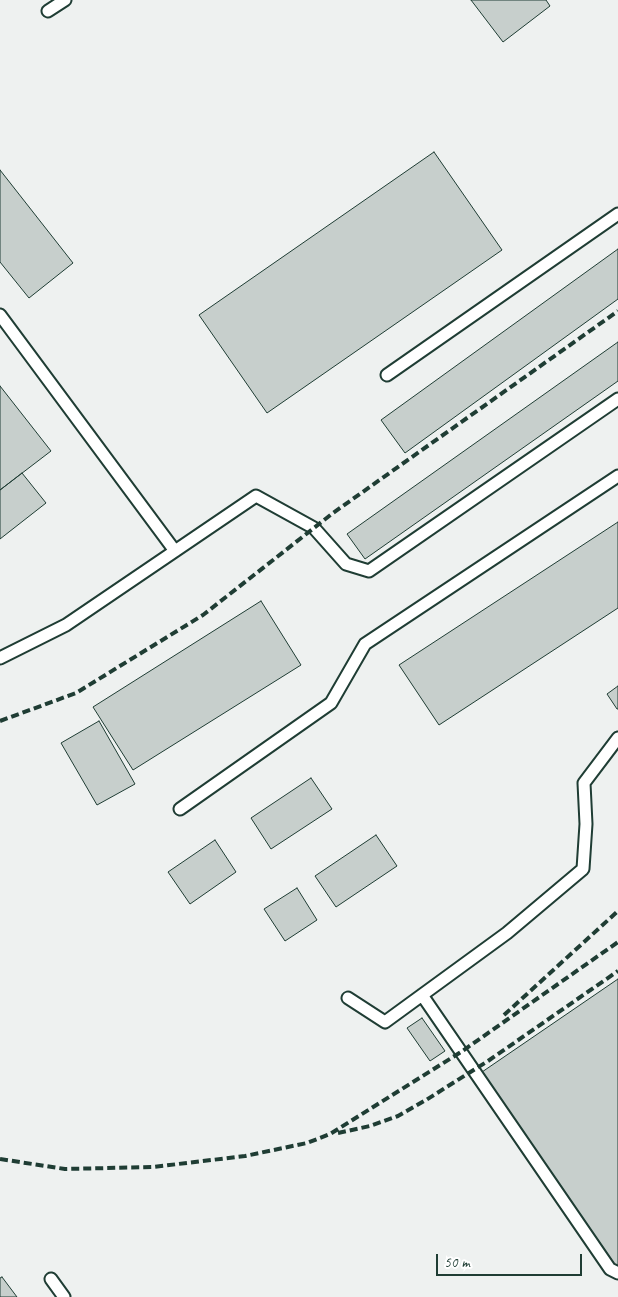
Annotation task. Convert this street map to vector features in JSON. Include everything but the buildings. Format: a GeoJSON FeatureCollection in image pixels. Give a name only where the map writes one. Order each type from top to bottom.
{"type":"FeatureCollection","features":[{"type":"Feature","properties":{"kind":"lane"},"geometry":{"type":"LineString","coordinates":[[48,11],[65,0]]}},
{"type":"Feature","properties":{"kind":"lane"},"geometry":{"type":"LineString","coordinates":[[387,376],[618,214]]}},
{"type":"Feature","properties":{"kind":"lane"},"geometry":{"type":"LineString","coordinates":[[0,315],[176,551]]}},
{"type":"Feature","properties":{"kind":"lane"},"geometry":{"type":"LineString","coordinates":[[0,658],[66,625],[256,496],[314,528],[346,564],[369,571],[618,399]]}},
{"type":"Feature","properties":{"kind":"lane"},"geometry":{"type":"LineString","coordinates":[[180,809],[331,703],[366,644],[618,476]]}},
{"type":"Feature","properties":{"kind":"lane"},"geometry":{"type":"LineString","coordinates":[[348,998],[385,1022],[507,933],[583,869],[586,824],[584,783],[618,738]]}},
{"type":"Feature","properties":{"kind":"lane"},"geometry":{"type":"LineString","coordinates":[[422,995],[610,1269],[618,1273]]}},
{"type":"Feature","properties":{"kind":"lane"},"geometry":{"type":"LineString","coordinates":[[51,1280],[64,1297]]}},
{"type":"Feature","properties":{"kind":"shaded area"},"geometry":{"type":"Polygon","coordinates":[[[0,0],[618,0],[618,1297],[0,1297],[0,0]]]}},
{"type":"Feature","properties":{"kind":"railway"},"geometry":{"type":"LineString","coordinates":[[0,721],[76,693],[203,615],[333,513],[618,311]]}},
{"type":"Feature","properties":{"kind":"railway"},"geometry":{"type":"LineString","coordinates":[[504,1015],[618,911]]}},
{"type":"Feature","properties":{"kind":"railway"},"geometry":{"type":"LineString","coordinates":[[0,1159],[65,1169],[153,1167],[245,1156],[307,1143],[330,1134],[461,1052],[618,942]]}},
{"type":"Feature","properties":{"kind":"railway"},"geometry":{"type":"LineString","coordinates":[[338,1133],[370,1126],[398,1116],[426,1100],[488,1061],[618,971]]}}]}
